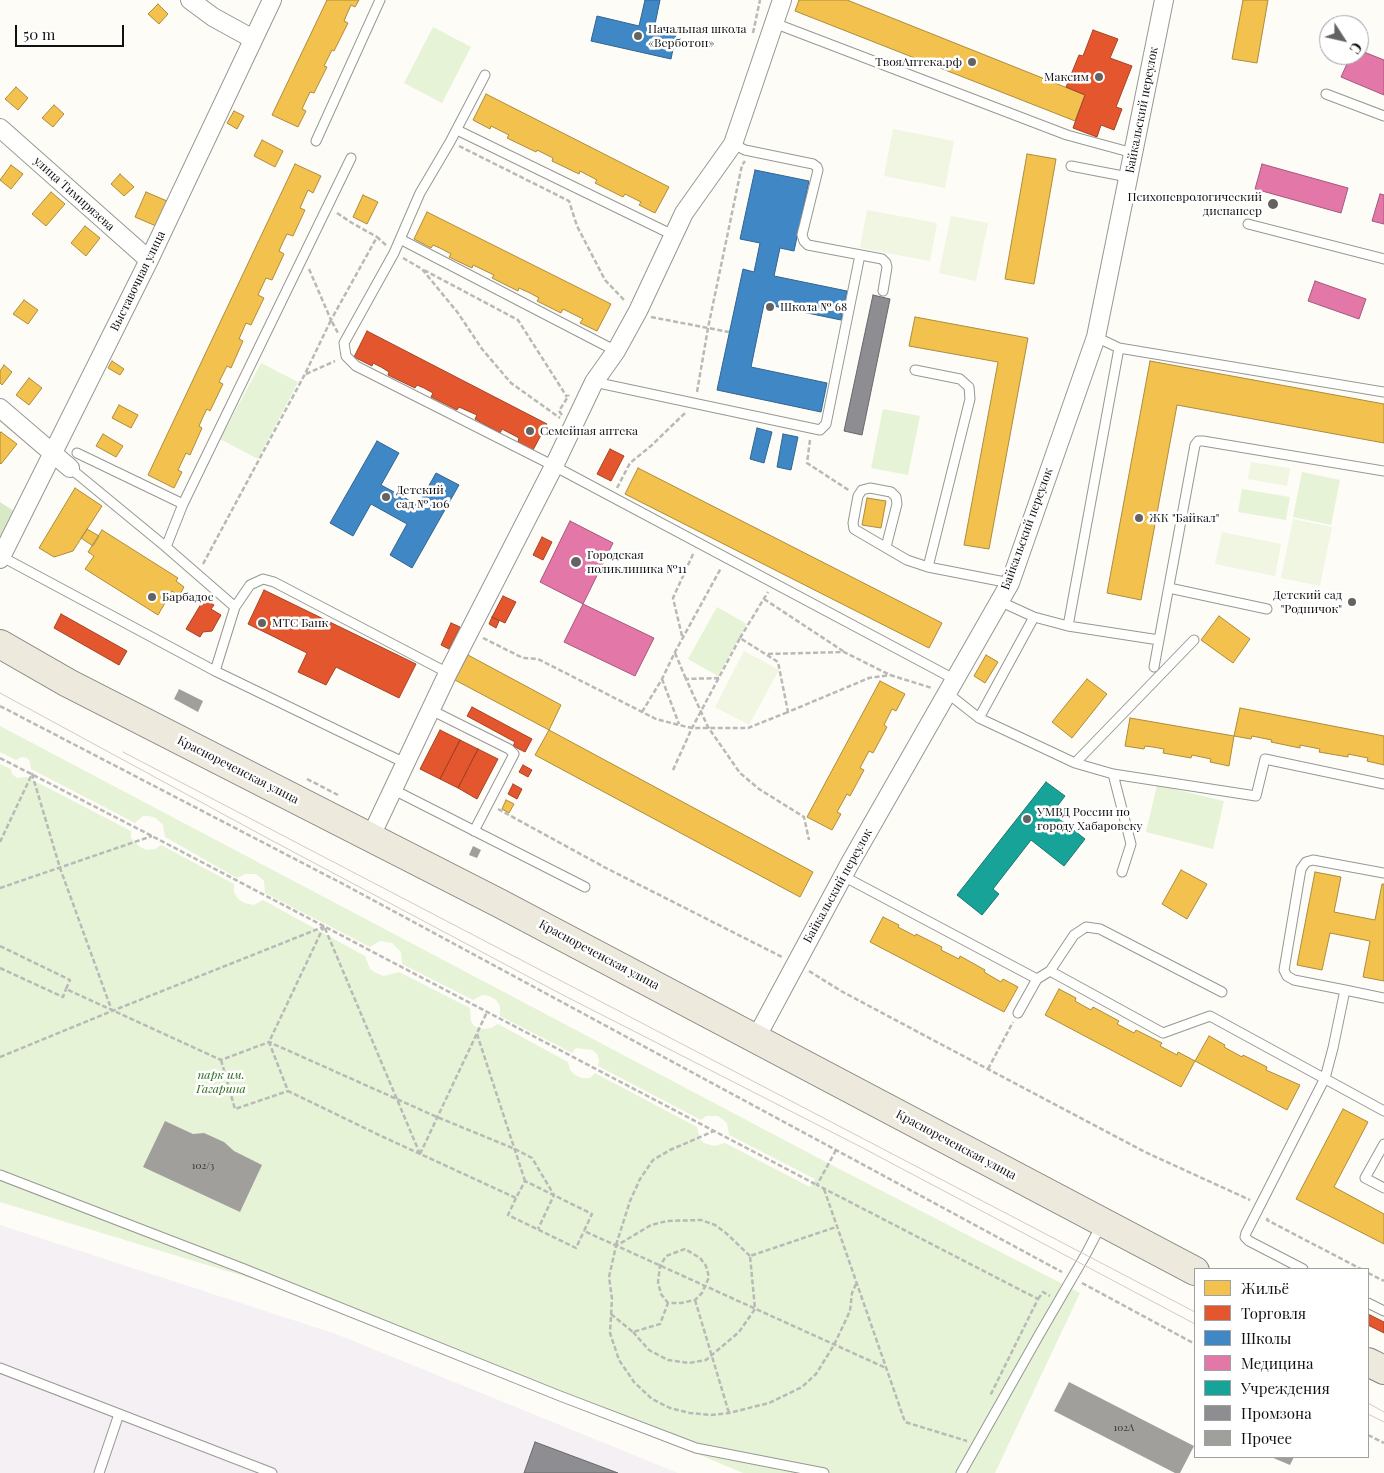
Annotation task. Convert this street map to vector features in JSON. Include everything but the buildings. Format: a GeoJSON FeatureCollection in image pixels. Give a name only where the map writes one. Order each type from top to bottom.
{"type":"FeatureCollection","features":[{"type":"Feature","properties":{"kind":"main road","name":"Краснореченская улица"},"geometry":{"type":"LineString","coordinates":[[0,644],[68,683],[498,903],[1194,1269]]}},
{"type":"Feature","properties":{"kind":"main road"},"geometry":{"type":"LineString","coordinates":[[1369,1362],[1384,1370]]}},
{"type":"Feature","properties":{"kind":"street"},"geometry":{"type":"LineString","coordinates":[[190,0],[253,39]]}},
{"type":"Feature","properties":{"kind":"street","name":"Выставочная улица"},"geometry":{"type":"LineString","coordinates":[[3,559],[149,260],[272,0]]}},
{"type":"Feature","properties":{"kind":"street"},"geometry":{"type":"LineString","coordinates":[[370,838],[448,673],[554,466],[594,382],[616,351],[638,311],[684,213],[733,144],[782,0]]}},
{"type":"Feature","properties":{"kind":"street","name":"Байкальский переулок"},"geometry":{"type":"LineString","coordinates":[[756,1038],[843,876],[1010,583],[1096,337],[1164,0]]}},
{"type":"Feature","properties":{"kind":"street","name":"улица Тимирязева"},"geometry":{"type":"LineString","coordinates":[[0,128],[149,260]]}},
{"type":"Feature","properties":{"kind":"street"},"geometry":{"type":"LineString","coordinates":[[0,408],[53,454],[74,461]]}},
{"type":"Feature","properties":{"kind":"lane"},"geometry":{"type":"LineString","coordinates":[[316,142],[380,0]]}},
{"type":"Feature","properties":{"kind":"lane"},"geometry":{"type":"LineString","coordinates":[[774,22],[1068,135],[1133,153]]}},
{"type":"Feature","properties":{"kind":"lane"},"geometry":{"type":"LineString","coordinates":[[485,74],[457,130],[420,193],[394,252],[344,342],[346,356],[356,366],[554,466],[773,583],[950,686],[979,718],[1075,763],[1113,774],[1256,796],[1265,759],[1384,784]]}},
{"type":"Feature","properties":{"kind":"lane"},"geometry":{"type":"LineString","coordinates":[[1326,94],[1384,116]]}},
{"type":"Feature","properties":{"kind":"lane"},"geometry":{"type":"LineString","coordinates":[[457,130],[673,235]]}},
{"type":"Feature","properties":{"kind":"lane"},"geometry":{"type":"LineString","coordinates":[[733,144],[751,151],[814,164],[818,170],[802,235],[804,241],[808,245],[882,259],[886,263],[887,268],[883,291]]}},
{"type":"Feature","properties":{"kind":"lane"},"geometry":{"type":"LineString","coordinates":[[166,547],[183,504],[352,158]]}},
{"type":"Feature","properties":{"kind":"lane"},"geometry":{"type":"LineString","coordinates":[[1070,166],[1128,177]]}},
{"type":"Feature","properties":{"kind":"lane"},"geometry":{"type":"LineString","coordinates":[[1248,224],[1384,259]]}},
{"type":"Feature","properties":{"kind":"lane"},"geometry":{"type":"LineString","coordinates":[[400,239],[616,351]]}},
{"type":"Feature","properties":{"kind":"lane"},"geometry":{"type":"LineString","coordinates":[[594,382],[820,430],[826,424],[860,255]]}},
{"type":"Feature","properties":{"kind":"lane"},"geometry":{"type":"LineString","coordinates":[[1096,337],[1119,348],[1384,392]]}},
{"type":"Feature","properties":{"kind":"lane"},"geometry":{"type":"LineString","coordinates":[[1068,626],[1119,348]]}},
{"type":"Feature","properties":{"kind":"lane"},"geometry":{"type":"LineString","coordinates":[[915,370],[960,379],[969,387],[970,399],[928,567]]}},
{"type":"Feature","properties":{"kind":"lane"},"geometry":{"type":"LineString","coordinates":[[1154,667],[1195,445],[1198,441],[1203,440],[1384,471]]}},
{"type":"Feature","properties":{"kind":"lane"},"geometry":{"type":"LineString","coordinates":[[74,461],[183,504]]}},
{"type":"Feature","properties":{"kind":"lane"},"geometry":{"type":"LineString","coordinates":[[74,461],[166,547],[235,607]]}},
{"type":"Feature","properties":{"kind":"lane"},"geometry":{"type":"LineString","coordinates":[[886,547],[897,504],[896,497],[891,492],[870,488],[862,490],[858,496],[852,523],[854,530],[907,560],[928,567],[1010,583]]}},
{"type":"Feature","properties":{"kind":"lane"},"geometry":{"type":"LineString","coordinates":[[3,559],[215,672],[405,763]]}},
{"type":"Feature","properties":{"kind":"lane"},"geometry":{"type":"LineString","coordinates":[[215,672],[235,607],[250,585],[263,579],[274,582],[448,673]]}},
{"type":"Feature","properties":{"kind":"lane"},"geometry":{"type":"LineString","coordinates":[[1169,588],[1267,609]]}},
{"type":"Feature","properties":{"kind":"lane"},"geometry":{"type":"LineString","coordinates":[[999,601],[1034,617],[1068,626],[1159,640]]}},
{"type":"Feature","properties":{"kind":"lane"},"geometry":{"type":"LineString","coordinates":[[979,718],[1034,617]]}},
{"type":"Feature","properties":{"kind":"lane"},"geometry":{"type":"LineString","coordinates":[[1075,763],[1194,640]]}},
{"type":"Feature","properties":{"kind":"lane"},"geometry":{"type":"LineString","coordinates":[[431,710],[510,749],[514,754],[474,831]]}},
{"type":"Feature","properties":{"kind":"lane"},"geometry":{"type":"LineString","coordinates":[[1113,774],[1131,844],[1122,872]]}},
{"type":"Feature","properties":{"kind":"lane"},"geometry":{"type":"LineString","coordinates":[[392,789],[585,887]]}},
{"type":"Feature","properties":{"kind":"lane"},"geometry":{"type":"LineString","coordinates":[[1384,873],[1312,860],[1306,862],[1301,869],[1284,970],[1287,976],[1294,980],[1384,998]]}},
{"type":"Feature","properties":{"kind":"lane"},"geometry":{"type":"LineString","coordinates":[[843,876],[1036,979]]}},
{"type":"Feature","properties":{"kind":"lane"},"geometry":{"type":"LineString","coordinates":[[1018,1013],[1036,979],[1050,971],[1074,935],[1086,927],[1100,929],[1222,992]]}},
{"type":"Feature","properties":{"kind":"lane"},"geometry":{"type":"LineString","coordinates":[[1050,971],[1163,1033],[1210,1016],[1384,1111]]}},
{"type":"Feature","properties":{"kind":"lane"},"geometry":{"type":"LineString","coordinates":[[1301,1268],[1245,1238],[1246,1232],[1325,1078],[1345,990]]}},
{"type":"Feature","properties":{"kind":"lane"},"geometry":{"type":"LineString","coordinates":[[1384,1144],[1365,1178],[1384,1188]]}},
{"type":"Feature","properties":{"kind":"lane"},"geometry":{"type":"LineString","coordinates":[[0,1175],[244,1269],[542,1389],[696,1448],[824,1473]]}},
{"type":"Feature","properties":{"kind":"lane"},"geometry":{"type":"LineString","coordinates":[[961,1473],[1103,1223]]}},
{"type":"Feature","properties":{"kind":"lane"},"geometry":{"type":"LineString","coordinates":[[1369,1304],[1384,1311]]}},
{"type":"Feature","properties":{"kind":"lane"},"geometry":{"type":"LineString","coordinates":[[0,1368],[272,1473]]}},
{"type":"Feature","properties":{"kind":"lane"},"geometry":{"type":"LineString","coordinates":[[99,1473],[119,1414]]}},
{"type":"Feature","properties":{"kind":"path"},"geometry":{"type":"LineString","coordinates":[[752,37],[760,0]]}},
{"type":"Feature","properties":{"kind":"path"},"geometry":{"type":"LineString","coordinates":[[450,142],[569,201],[577,226],[605,280],[630,306]]}},
{"type":"Feature","properties":{"kind":"path"},"geometry":{"type":"LineString","coordinates":[[612,497],[630,463],[695,404],[708,328],[742,165],[751,151]]}},
{"type":"Feature","properties":{"kind":"path"},"geometry":{"type":"LineString","coordinates":[[328,206],[352,223],[377,237],[394,252],[422,269],[518,320],[567,397]]}},
{"type":"Feature","properties":{"kind":"path"},"geometry":{"type":"LineString","coordinates":[[198,574],[305,374],[330,320],[377,237]]}},
{"type":"Feature","properties":{"kind":"path"},"geometry":{"type":"LineString","coordinates":[[304,256],[330,320],[344,342]]}},
{"type":"Feature","properties":{"kind":"path"},"geometry":{"type":"LineString","coordinates":[[422,269],[458,313],[482,349],[511,384],[567,423]]}},
{"type":"Feature","properties":{"kind":"path"},"geometry":{"type":"LineString","coordinates":[[647,316],[729,332]]}},
{"type":"Feature","properties":{"kind":"path"},"geometry":{"type":"LineString","coordinates":[[305,374],[346,356]]}},
{"type":"Feature","properties":{"kind":"path"},"geometry":{"type":"LineString","coordinates":[[812,429],[807,463],[858,496]]}},
{"type":"Feature","properties":{"kind":"path"},"geometry":{"type":"LineString","coordinates":[[683,637],[673,598],[686,567],[699,544]]}},
{"type":"Feature","properties":{"kind":"path"},"geometry":{"type":"LineString","coordinates":[[642,713],[726,558]]}},
{"type":"Feature","properties":{"kind":"path"},"geometry":{"type":"LineString","coordinates":[[673,770],[692,728],[740,638],[773,583]]}},
{"type":"Feature","properties":{"kind":"path"},"geometry":{"type":"LineString","coordinates":[[764,599],[844,652],[890,675],[950,686]]}},
{"type":"Feature","properties":{"kind":"path"},"geometry":{"type":"LineString","coordinates":[[470,631],[523,658],[538,659],[642,713],[656,719],[692,728],[748,728],[869,678],[890,675]]}},
{"type":"Feature","properties":{"kind":"path"},"geometry":{"type":"LineString","coordinates":[[740,638],[778,662],[788,712]]}},
{"type":"Feature","properties":{"kind":"path"},"geometry":{"type":"LineString","coordinates":[[675,652],[708,727],[740,773],[759,788],[804,817],[809,840]]}},
{"type":"Feature","properties":{"kind":"path"},"geometry":{"type":"LineString","coordinates":[[766,654],[844,652]]}},
{"type":"Feature","properties":{"kind":"path"},"geometry":{"type":"LineString","coordinates":[[686,680],[719,678]]}},
{"type":"Feature","properties":{"kind":"path"},"geometry":{"type":"LineString","coordinates":[[662,679],[679,725]]}},
{"type":"Feature","properties":{"kind":"path"},"geometry":{"type":"LineString","coordinates":[[0,706],[346,885],[1194,1343]]}},
{"type":"Feature","properties":{"kind":"path"},"geometry":{"type":"LineString","coordinates":[[0,758],[324,926],[817,1186],[1038,1298],[989,1397]]}},
{"type":"Feature","properties":{"kind":"path"},"geometry":{"type":"LineString","coordinates":[[0,842],[32,774]]}},
{"type":"Feature","properties":{"kind":"path"},"geometry":{"type":"LineString","coordinates":[[32,774],[60,868],[112,1011]]}},
{"type":"Feature","properties":{"kind":"path"},"geometry":{"type":"LineString","coordinates":[[307,779],[338,795]]}},
{"type":"Feature","properties":{"kind":"path"},"geometry":{"type":"LineString","coordinates":[[488,804],[606,868],[787,959]]}},
{"type":"Feature","properties":{"kind":"path"},"geometry":{"type":"LineString","coordinates":[[0,888],[152,836]]}},
{"type":"Feature","properties":{"kind":"path"},"geometry":{"type":"LineString","coordinates":[[0,1057],[324,926]]}},
{"type":"Feature","properties":{"kind":"path"},"geometry":{"type":"LineString","coordinates":[[66,989],[221,1060],[269,1042],[324,926]]}},
{"type":"Feature","properties":{"kind":"path"},"geometry":{"type":"LineString","coordinates":[[324,926],[420,1154]]}},
{"type":"Feature","properties":{"kind":"path"},"geometry":{"type":"LineString","coordinates":[[0,946],[70,980],[63,997],[0,968]]}},
{"type":"Feature","properties":{"kind":"path"},"geometry":{"type":"LineString","coordinates":[[803,968],[841,991],[1146,1152],[1270,1210],[1267,1220],[1360,1268]]}},
{"type":"Feature","properties":{"kind":"path"},"geometry":{"type":"LineString","coordinates":[[420,1154],[487,1012]]}},
{"type":"Feature","properties":{"kind":"path"},"geometry":{"type":"LineString","coordinates":[[988,1069],[1018,1013]]}},
{"type":"Feature","properties":{"kind":"path"},"geometry":{"type":"LineString","coordinates":[[477,1033],[525,1181],[508,1215],[576,1248],[592,1214],[525,1181]]}},
{"type":"Feature","properties":{"kind":"path"},"geometry":{"type":"LineString","coordinates":[[269,1042],[288,1091],[516,1198]]}},
{"type":"Feature","properties":{"kind":"path"},"geometry":{"type":"LineString","coordinates":[[269,1042],[437,1117],[515,1148],[532,1158],[554,1195]]}},
{"type":"Feature","properties":{"kind":"path"},"geometry":{"type":"LineString","coordinates":[[221,1060],[235,1109],[288,1091]]}},
{"type":"Feature","properties":{"kind":"path"},"geometry":{"type":"LineString","coordinates":[[714,1131],[670,1150],[653,1160],[640,1179],[630,1201],[616,1246],[609,1277],[612,1298],[610,1333],[619,1360],[634,1382],[652,1399],[670,1408],[690,1414],[710,1415],[729,1413],[769,1402],[802,1387],[816,1374],[834,1345],[850,1311],[852,1293],[856,1284]]}},
{"type":"Feature","properties":{"kind":"path"},"geometry":{"type":"LineString","coordinates":[[817,1186],[836,1150]]}},
{"type":"Feature","properties":{"kind":"path"},"geometry":{"type":"LineString","coordinates":[[824,1189],[905,1422],[967,1441]]}},
{"type":"Feature","properties":{"kind":"path"},"geometry":{"type":"LineString","coordinates":[[538,1230],[554,1195]]}},
{"type":"Feature","properties":{"kind":"path"},"geometry":{"type":"LineString","coordinates":[[611,1314],[633,1332],[649,1350],[668,1360],[689,1363],[712,1357],[739,1332],[755,1309],[750,1256],[715,1225],[701,1220],[667,1220],[651,1225],[616,1246]]}},
{"type":"Feature","properties":{"kind":"path"},"geometry":{"type":"LineString","coordinates":[[750,1256],[836,1227]]}},
{"type":"Feature","properties":{"kind":"path"},"geometry":{"type":"LineString","coordinates":[[584,1231],[886,1368]]}},
{"type":"Feature","properties":{"kind":"path"},"geometry":{"type":"LineString","coordinates":[[684,1249],[700,1258],[706,1266],[709,1276],[706,1287],[694,1300],[681,1303],[668,1302],[661,1294],[658,1282],[660,1266],[666,1256],[684,1249]]}},
{"type":"Feature","properties":{"kind":"path"},"geometry":{"type":"LineString","coordinates":[[1369,1273],[1384,1281]]}},
{"type":"Feature","properties":{"kind":"path"},"geometry":{"type":"LineString","coordinates":[[694,1300],[729,1413]]}},
{"type":"Feature","properties":{"kind":"path"},"geometry":{"type":"LineString","coordinates":[[633,1332],[660,1324],[668,1302]]}},
{"type":"Feature","properties":{"kind":"path"},"geometry":{"type":"LineString","coordinates":[[1369,1436],[1384,1443]]}},
{"type":"Feature","properties":{"kind":"shaded area"},"geometry":{"type":"Polygon","coordinates":[[[0,1225],[336,1334],[678,1473],[0,1473],[0,1225]]]}},
{"type":"Feature","properties":{"kind":"green space"},"geometry":{"type":"Polygon","coordinates":[[[433,27],[471,47],[442,103],[404,83],[433,27]]]}},
{"type":"Feature","properties":{"kind":"green space"},"geometry":{"type":"Polygon","coordinates":[[[893,129],[954,141],[945,188],[884,176],[893,129]]]}},
{"type":"Feature","properties":{"kind":"green space"},"geometry":{"type":"Polygon","coordinates":[[[867,210],[937,223],[930,261],[860,248],[867,210]]]}},
{"type":"Feature","properties":{"kind":"green space"},"geometry":{"type":"Polygon","coordinates":[[[951,216],[988,223],[976,281],[939,273],[951,216]]]}},
{"type":"Feature","properties":{"kind":"green space"},"geometry":{"type":"Polygon","coordinates":[[[261,363],[298,382],[258,459],[220,439],[261,363]]]}},
{"type":"Feature","properties":{"kind":"green space"},"geometry":{"type":"Polygon","coordinates":[[[883,409],[920,416],[908,475],[871,468],[883,409]]]}},
{"type":"Feature","properties":{"kind":"green space"},"geometry":{"type":"Polygon","coordinates":[[[1251,462],[1290,468],[1287,486],[1248,479],[1251,462]]]}},
{"type":"Feature","properties":{"kind":"green space"},"geometry":{"type":"Polygon","coordinates":[[[1302,472],[1340,480],[1331,525],[1293,517],[1302,472]]]}},
{"type":"Feature","properties":{"kind":"green space"},"geometry":{"type":"Polygon","coordinates":[[[1242,489],[1290,497],[1286,520],[1238,512],[1242,489]]]}},
{"type":"Feature","properties":{"kind":"green space"},"geometry":{"type":"Polygon","coordinates":[[[0,502],[14,511],[0,538],[0,502]]]}},
{"type":"Feature","properties":{"kind":"green space"},"geometry":{"type":"Polygon","coordinates":[[[1293,519],[1332,527],[1320,586],[1281,578],[1293,519]]]}},
{"type":"Feature","properties":{"kind":"green space"},"geometry":{"type":"Polygon","coordinates":[[[1222,532],[1281,544],[1275,576],[1215,564],[1222,532]]]}},
{"type":"Feature","properties":{"kind":"green space"},"geometry":{"type":"Polygon","coordinates":[[[717,607],[747,624],[718,676],[688,659],[717,607]]]}},
{"type":"Feature","properties":{"kind":"green space"},"geometry":{"type":"Polygon","coordinates":[[[744,651],[779,670],[749,725],[715,707],[744,651]]]}},
{"type":"Feature","properties":{"kind":"green space","name":"парк им. Гагарина"},"geometry":{"type":"Polygon","coordinates":[[[0,726],[824,1161],[1080,1293],[995,1473],[743,1473],[345,1307],[0,1202],[0,764],[11,769],[12,774],[17,778],[27,777],[131,831],[131,838],[140,847],[147,850],[155,849],[161,845],[234,884],[234,892],[238,899],[244,903],[254,905],[263,900],[365,956],[370,969],[376,973],[384,976],[399,972],[470,1008],[471,1021],[474,1026],[483,1029],[491,1028],[498,1024],[568,1062],[570,1070],[575,1075],[582,1078],[590,1078],[595,1073],[697,1127],[700,1139],[704,1143],[714,1146],[725,1143],[810,1187],[815,1179],[729,1135],[727,1123],[718,1116],[706,1116],[701,1120],[598,1066],[597,1054],[592,1050],[576,1048],[572,1053],[500,1016],[500,1006],[496,1000],[489,996],[482,995],[473,1000],[402,964],[401,952],[392,943],[380,941],[370,947],[265,893],[264,881],[256,874],[245,874],[237,878],[165,837],[163,825],[156,818],[143,816],[135,823],[31,769],[27,758],[22,757],[16,760],[0,752],[0,726]]]}},
{"type":"Feature","properties":{"kind":"green space"},"geometry":{"type":"Polygon","coordinates":[[[1157,785],[1224,801],[1213,849],[1146,832],[1157,785]]]}},
{"type":"Feature","properties":{"kind":"tram line"},"geometry":{"type":"LineString","coordinates":[[0,693],[561,994],[861,1147],[1194,1323]]}},
{"type":"Feature","properties":{"kind":"tram line"},"geometry":{"type":"LineString","coordinates":[[123,752],[1194,1311]]}},
{"type":"Feature","properties":{"kind":"tram line"},"geometry":{"type":"LineString","coordinates":[[1369,1404],[1384,1412]]}},
{"type":"Feature","properties":{"kind":"tram line"},"geometry":{"type":"LineString","coordinates":[[1369,1414],[1384,1422]]}},
{"type":"Feature","properties":{"kind":"place","name":"Начальная школа «Верботон»"},"geometry":{"type":"Point","coordinates":[638,36]}},
{"type":"Feature","properties":{"kind":"place","name":"ТвояАптека.рф"},"geometry":{"type":"Point","coordinates":[972,62]}},
{"type":"Feature","properties":{"kind":"place","name":"Максим"},"geometry":{"type":"Point","coordinates":[1099,77]}},
{"type":"Feature","properties":{"kind":"place","name":"Психоневрологический диспансер"},"geometry":{"type":"Point","coordinates":[1273,204]}},
{"type":"Feature","properties":{"kind":"place","name":"Школа № 68"},"geometry":{"type":"Point","coordinates":[770,307]}},
{"type":"Feature","properties":{"kind":"place","name":"Семейная аптека"},"geometry":{"type":"Point","coordinates":[530,431]}},
{"type":"Feature","properties":{"kind":"place","name":"Детский сад № 106"},"geometry":{"type":"Point","coordinates":[386,497]}},
{"type":"Feature","properties":{"kind":"place","name":"ЖК \"Байкал\""},"geometry":{"type":"Point","coordinates":[1139,518]}},
{"type":"Feature","properties":{"kind":"place","name":"Городская поликлиника №11"},"geometry":{"type":"Point","coordinates":[576,562]}},
{"type":"Feature","properties":{"kind":"place","name":"Барбадос"},"geometry":{"type":"Point","coordinates":[152,597]}},
{"type":"Feature","properties":{"kind":"place","name":"Детский сад \"Родничок\""},"geometry":{"type":"Point","coordinates":[1352,602]}},
{"type":"Feature","properties":{"kind":"place","name":"МТС Банк"},"geometry":{"type":"Point","coordinates":[262,623]}},
{"type":"Feature","properties":{"kind":"place","name":"УМВД России по городу Хабаровску"},"geometry":{"type":"Point","coordinates":[1027,819]}}]}
